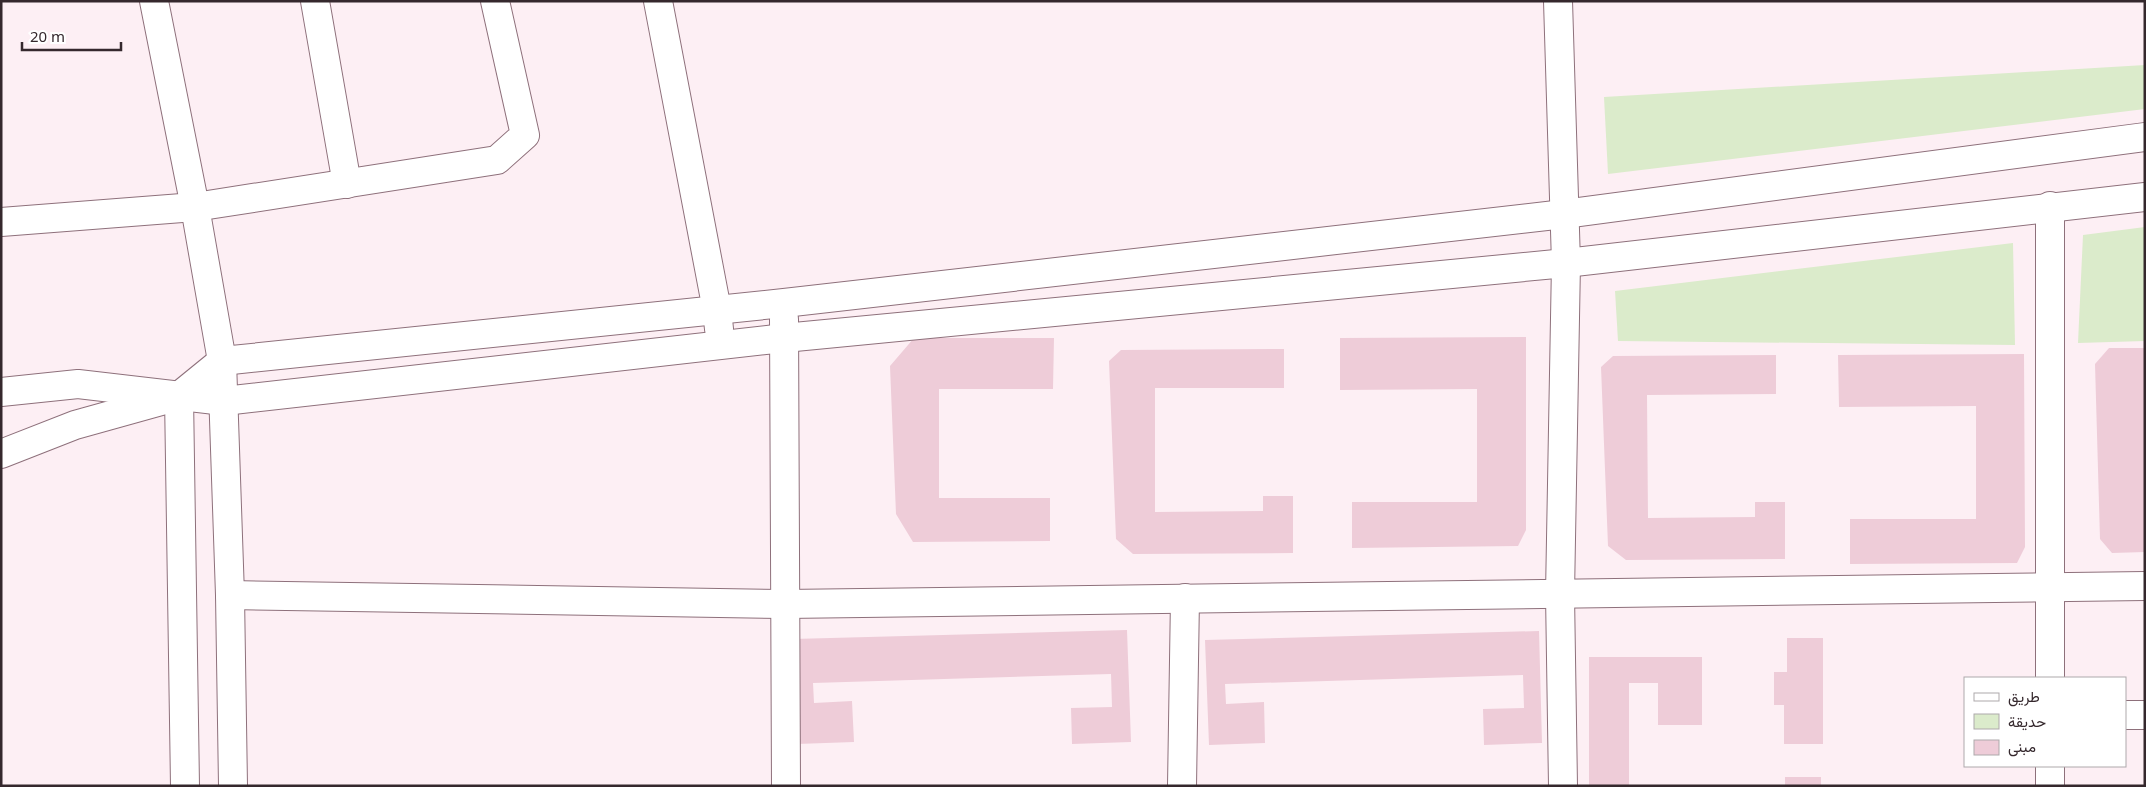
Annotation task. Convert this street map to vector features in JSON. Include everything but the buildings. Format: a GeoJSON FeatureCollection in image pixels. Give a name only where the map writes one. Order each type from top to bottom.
{"type":"FeatureCollection","features":[{"type":"Feature","properties":{"kind":"street"},"geometry":{"type":"LineString","coordinates":[[154,1],[222,361],[230,595],[233,786]]}},
{"type":"Feature","properties":{"kind":"street"},"geometry":{"type":"LineString","coordinates":[[315,1],[347,184]]}},
{"type":"Feature","properties":{"kind":"street"},"geometry":{"type":"LineString","coordinates":[[1,222],[194,206],[497,160],[525,135],[495,1]]}},
{"type":"Feature","properties":{"kind":"street"},"geometry":{"type":"LineString","coordinates":[[658,1],[717,310],[720,345]]}},
{"type":"Feature","properties":{"kind":"street"},"geometry":{"type":"LineString","coordinates":[[1558,1],[1566,262],[1560,594],[1563,786]]}},
{"type":"Feature","properties":{"kind":"street"},"geometry":{"type":"LineString","coordinates":[[1,454],[76,425],[179,396],[222,361],[784,303],[1564,214],[2145,137]]}},
{"type":"Feature","properties":{"kind":"street"},"geometry":{"type":"LineString","coordinates":[[1,392],[78,384],[224,401],[784,338],[1566,262],[2145,196]]}},
{"type":"Feature","properties":{"kind":"street"},"geometry":{"type":"LineString","coordinates":[[2050,206],[2050,677]]}},
{"type":"Feature","properties":{"kind":"street"},"geometry":{"type":"LineString","coordinates":[[784,303],[786,786]]}},
{"type":"Feature","properties":{"kind":"street"},"geometry":{"type":"LineString","coordinates":[[179,396],[185,786]]}},
{"type":"Feature","properties":{"kind":"street"},"geometry":{"type":"LineString","coordinates":[[230,595],[785,604],[2145,586]]}},
{"type":"Feature","properties":{"kind":"street"},"geometry":{"type":"LineString","coordinates":[[1182,786],[1185,598]]}},
{"type":"Feature","properties":{"kind":"street"},"geometry":{"type":"LineString","coordinates":[[2126,715],[2145,715]]}},
{"type":"Feature","properties":{"kind":"street"},"geometry":{"type":"LineString","coordinates":[[2050,767],[2050,786]]}},
{"type":"Feature","properties":{"kind":"green space"},"geometry":{"type":"Polygon","coordinates":[[[2145,65],[2145,109],[1608,174],[1604,97],[2145,65]]]}},
{"type":"Feature","properties":{"kind":"green space"},"geometry":{"type":"Polygon","coordinates":[[[2145,227],[2145,341],[2078,343],[2083,235],[2145,227]]]}},
{"type":"Feature","properties":{"kind":"green space"},"geometry":{"type":"Polygon","coordinates":[[[2013,243],[2015,345],[1618,341],[1615,291],[2013,243]]]}}]}
